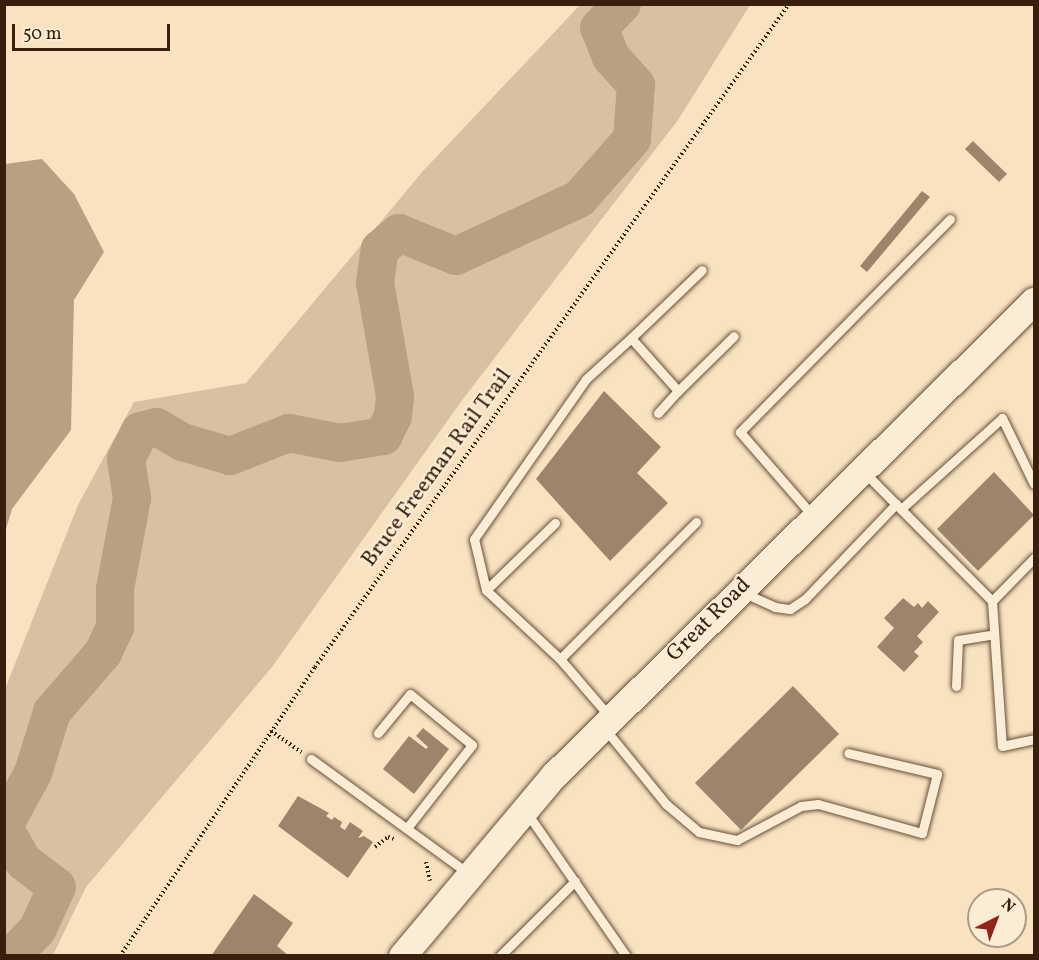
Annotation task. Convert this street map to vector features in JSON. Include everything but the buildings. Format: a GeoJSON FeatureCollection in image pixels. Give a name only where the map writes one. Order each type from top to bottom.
{"type":"FeatureCollection","features":[{"type":"Feature","properties":{"kind":"main road","name":"Great Road"},"geometry":{"type":"LineString","coordinates":[[402,956],[468,873],[524,808],[606,722],[861,468],[1035,301]]}},
{"type":"Feature","properties":{"kind":"lane"},"geometry":{"type":"LineString","coordinates":[[813,516],[740,432],[950,219]]}},
{"type":"Feature","properties":{"kind":"lane"},"geometry":{"type":"LineString","coordinates":[[702,270],[585,379],[474,539],[486,590],[560,659],[666,804],[699,832],[737,840],[801,806],[818,804],[921,833],[937,774],[848,753]]}},
{"type":"Feature","properties":{"kind":"lane"},"geometry":{"type":"LineString","coordinates":[[658,413],[734,336]]}},
{"type":"Feature","properties":{"kind":"lane"},"geometry":{"type":"LineString","coordinates":[[631,338],[678,391]]}},
{"type":"Feature","properties":{"kind":"lane"},"geometry":{"type":"LineString","coordinates":[[738,590],[775,607],[790,609],[805,599],[899,507],[1002,418],[1035,484]]}},
{"type":"Feature","properties":{"kind":"lane"},"geometry":{"type":"LineString","coordinates":[[861,468],[992,601],[1002,746],[1035,739]]}},
{"type":"Feature","properties":{"kind":"lane"},"geometry":{"type":"LineString","coordinates":[[560,659],[696,522]]}},
{"type":"Feature","properties":{"kind":"lane"},"geometry":{"type":"LineString","coordinates":[[486,590],[555,523]]}},
{"type":"Feature","properties":{"kind":"lane"},"geometry":{"type":"LineString","coordinates":[[992,601],[1034,560]]}},
{"type":"Feature","properties":{"kind":"lane"},"geometry":{"type":"LineString","coordinates":[[956,686],[958,640],[994,634]]}},
{"type":"Feature","properties":{"kind":"lane"},"geometry":{"type":"LineString","coordinates":[[378,733],[410,694],[472,745],[407,828]]}},
{"type":"Feature","properties":{"kind":"lane"},"geometry":{"type":"LineString","coordinates":[[311,759],[468,873]]}},
{"type":"Feature","properties":{"kind":"lane"},"geometry":{"type":"LineString","coordinates":[[524,808],[626,956]]}},
{"type":"Feature","properties":{"kind":"lane"},"geometry":{"type":"LineString","coordinates":[[500,956],[575,881]]}},
{"type":"Feature","properties":{"kind":"path","name":"Bruce Freeman Rail Trail"},"geometry":{"type":"LineString","coordinates":[[120,956],[271,731],[789,4]]}},
{"type":"Feature","properties":{"kind":"path"},"geometry":{"type":"LineString","coordinates":[[271,731],[311,759]]}},
{"type":"Feature","properties":{"kind":"path"},"geometry":{"type":"LineString","coordinates":[[375,847],[388,837],[404,842]]}},
{"type":"Feature","properties":{"kind":"path"},"geometry":{"type":"LineString","coordinates":[[420,855],[428,864],[430,881]]}},
{"type":"Feature","properties":{"kind":"shaded area"},"geometry":{"type":"Polygon","coordinates":[[[580,5],[750,5],[678,120],[463,399],[272,667],[86,887],[53,955],[5,955],[5,689],[78,505],[134,402],[246,383],[423,171],[580,5]]]}},
{"type":"Feature","properties":{"kind":"shaded area"},"geometry":{"type":"Polygon","coordinates":[[[42,159],[74,194],[104,252],[74,300],[71,430],[12,509],[5,532],[5,164],[42,159]]]}},
{"type":"Feature","properties":{"kind":"waterway"},"geometry":{"type":"LineString","coordinates":[[4,826],[33,773],[52,712],[103,653],[115,627],[115,589],[132,498],[126,459],[140,431],[157,427],[182,442],[230,456],[289,433],[340,443],[383,436],[393,416],[395,396],[375,283],[380,249],[399,233],[456,256],[579,199],[632,139],[636,85],[611,57],[599,28],[622,4]]}},
{"type":"Feature","properties":{"kind":"waterway"},"geometry":{"type":"LineString","coordinates":[[4,828],[24,862],[57,887],[37,930],[12,956]]}}]}
